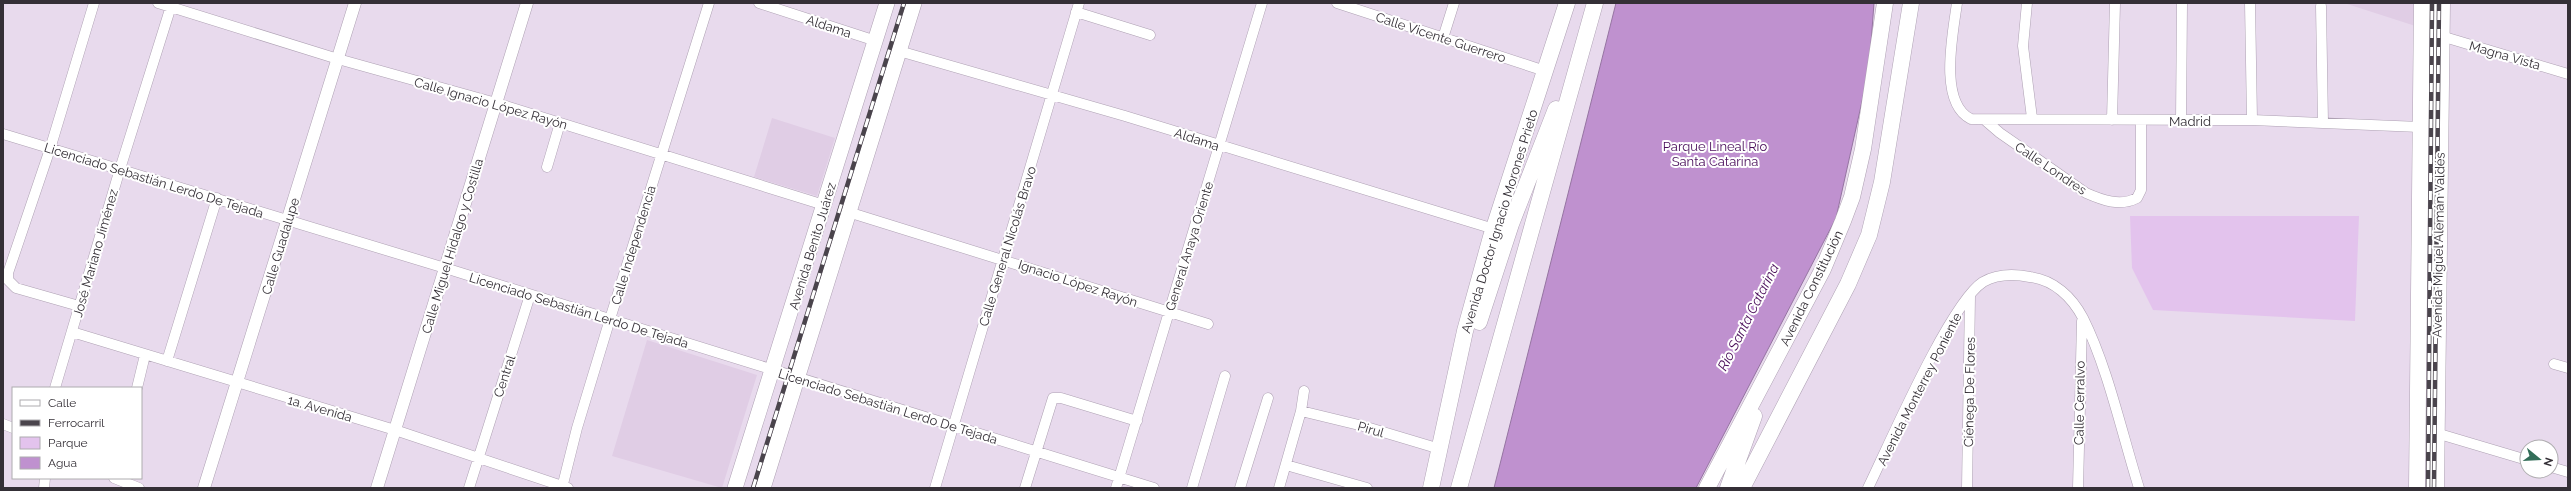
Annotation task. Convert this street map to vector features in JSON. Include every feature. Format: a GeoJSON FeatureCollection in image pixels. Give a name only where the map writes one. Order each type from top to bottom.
{"type":"FeatureCollection","features":[{"type":"Feature","properties":{"kind":"highway","name":"Avenida Doctor Ignacio Morones Prieto"},"geometry":{"type":"LineString","coordinates":[[1431,488],[1465,331],[1494,229],[1567,3]]}},
{"type":"Feature","properties":{"kind":"highway"},"geometry":{"type":"LineString","coordinates":[[1459,488],[1595,3]]}},
{"type":"Feature","properties":{"kind":"highway","name":"Avenida Constitución"},"geometry":{"type":"LineString","coordinates":[[1707,488],[1823,269],[1852,197],[1875,79],[1885,3]]}},
{"type":"Feature","properties":{"kind":"highway"},"geometry":{"type":"LineString","coordinates":[[1742,488],[1848,284],[1869,235],[1884,175],[1911,3]]}},
{"type":"Feature","properties":{"kind":"highway","name":"Avenida Miguel Alemán Valdés"},"geometry":{"type":"LineString","coordinates":[[2417,488],[2422,3]]}},
{"type":"Feature","properties":{"kind":"highway"},"geometry":{"type":"LineString","coordinates":[[2431,3],[2433,30],[2441,36]]}},
{"type":"Feature","properties":{"kind":"highway","name":"Avenida Miguel Alemán Valdés"},"geometry":{"type":"LineString","coordinates":[[2436,488],[2440,56],[2442,3]]}},
{"type":"Feature","properties":{"kind":"highway"},"geometry":{"type":"LineString","coordinates":[[1445,424],[1511,224],[1586,37]]}},
{"type":"Feature","properties":{"kind":"highway"},"geometry":{"type":"LineString","coordinates":[[2439,187],[2432,174],[2431,138],[2420,127],[2429,116],[2433,79],[2440,56]]}},
{"type":"Feature","properties":{"kind":"highway"},"geometry":{"type":"LineString","coordinates":[[2418,351],[2428,331],[2432,290],[2438,280]]}},
{"type":"Feature","properties":{"kind":"highway"},"geometry":{"type":"LineString","coordinates":[[1728,488],[1744,446],[1766,378]]}},
{"type":"Feature","properties":{"kind":"highway"},"geometry":{"type":"LineString","coordinates":[[2418,395],[2428,405],[2432,426],[2436,433]]}},
{"type":"Feature","properties":{"kind":"main road","name":"Avenida Benito Juárez"},"geometry":{"type":"LineString","coordinates":[[735,488],[887,3]]}},
{"type":"Feature","properties":{"kind":"main road","name":"Avenida Benito Juárez"},"geometry":{"type":"LineString","coordinates":[[763,488],[914,3]]}},
{"type":"Feature","properties":{"kind":"street"},"geometry":{"type":"LineString","coordinates":[[79,306],[10,284],[8,273],[50,149],[94,3]]}},
{"type":"Feature","properties":{"kind":"street","name":"Calle Ignacio López Rayón"},"geometry":{"type":"LineString","coordinates":[[158,3],[171,5],[338,59],[496,103],[824,205]]}},
{"type":"Feature","properties":{"kind":"street","name":"Calle Guadalupe"},"geometry":{"type":"LineString","coordinates":[[204,488],[238,384],[287,219],[355,3]]}},
{"type":"Feature","properties":{"kind":"street","name":"Calle Miguel Hidalgo y Costilla"},"geometry":{"type":"LineString","coordinates":[[377,488],[527,3]]}},
{"type":"Feature","properties":{"kind":"street","name":"Calle Independencia"},"geometry":{"type":"LineString","coordinates":[[564,487],[577,428],[709,3]]}},
{"type":"Feature","properties":{"kind":"street","name":"Aldama"},"geometry":{"type":"LineString","coordinates":[[759,3],[876,41]]}},
{"type":"Feature","properties":{"kind":"street","name":"General Anaya Oriente"},"geometry":{"type":"LineString","coordinates":[[1118,483],[1262,3]]}},
{"type":"Feature","properties":{"kind":"street","name":"Calle Vicente Guerrero"},"geometry":{"type":"LineString","coordinates":[[1336,3],[1545,71]]}},
{"type":"Feature","properties":{"kind":"street"},"geometry":{"type":"LineString","coordinates":[[1443,38],[1454,3]]}},
{"type":"Feature","properties":{"kind":"street","name":"Madrid"},"geometry":{"type":"LineString","coordinates":[[1957,3],[1950,59],[1952,93],[1955,105],[1961,114],[1970,119],[1986,121],[2032,118],[2141,121],[2252,120],[2420,127]]}},
{"type":"Feature","properties":{"kind":"street"},"geometry":{"type":"LineString","coordinates":[[2027,3],[2024,46],[2032,118]]}},
{"type":"Feature","properties":{"kind":"street"},"geometry":{"type":"LineString","coordinates":[[2112,120],[2115,3]]}},
{"type":"Feature","properties":{"kind":"street"},"geometry":{"type":"LineString","coordinates":[[2181,121],[2182,3]]}},
{"type":"Feature","properties":{"kind":"street"},"geometry":{"type":"LineString","coordinates":[[2250,3],[2252,120]]}},
{"type":"Feature","properties":{"kind":"street","name":"José Mariano Jiménez"},"geometry":{"type":"LineString","coordinates":[[55,387],[120,169],[171,5]]}},
{"type":"Feature","properties":{"kind":"street"},"geometry":{"type":"LineString","coordinates":[[2321,6],[2323,123]]}},
{"type":"Feature","properties":{"kind":"street"},"geometry":{"type":"LineString","coordinates":[[1078,7],[1150,35]]}},
{"type":"Feature","properties":{"kind":"street","name":"Calle General Nicolás Bravo"},"geometry":{"type":"LineString","coordinates":[[935,488],[1078,7]]}},
{"type":"Feature","properties":{"kind":"street","name":"Magna Vista"},"geometry":{"type":"LineString","coordinates":[[2441,36],[2568,74]]}},
{"type":"Feature","properties":{"kind":"street","name":"Aldama"},"geometry":{"type":"LineString","coordinates":[[899,51],[1052,95],[1494,229]]}},
{"type":"Feature","properties":{"kind":"street","name":"Calle Londres"},"geometry":{"type":"LineString","coordinates":[[1986,121],[2000,133],[2086,192],[2098,198],[2122,203],[2137,198],[2141,190],[2141,121]]}},
{"type":"Feature","properties":{"kind":"street"},"geometry":{"type":"LineString","coordinates":[[547,167],[560,123]]}},
{"type":"Feature","properties":{"kind":"street","name":"Licenciado Sebastián Lerdo De Tejada"},"geometry":{"type":"LineString","coordinates":[[3,134],[287,219],[798,377],[1036,452],[1118,483],[1154,488]]}},
{"type":"Feature","properties":{"kind":"street"},"geometry":{"type":"LineString","coordinates":[[167,361],[217,198]]}},
{"type":"Feature","properties":{"kind":"street","name":"Ignacio López Rayón"},"geometry":{"type":"LineString","coordinates":[[848,212],[1208,324]]}},
{"type":"Feature","properties":{"kind":"street","name":"Avenida Monterrey Poniente"},"geometry":{"type":"LineString","coordinates":[[1868,488],[1952,321],[1970,296],[1982,283],[1997,276],[2021,275],[2037,278],[2064,292],[2082,317],[2100,364],[2139,488]]}},
{"type":"Feature","properties":{"kind":"street","name":"Central"},"geometry":{"type":"LineString","coordinates":[[469,488],[530,295]]}},
{"type":"Feature","properties":{"kind":"street","name":"Ciénega De Flores"},"geometry":{"type":"LineString","coordinates":[[1968,488],[1970,296]]}},
{"type":"Feature","properties":{"kind":"street","name":"Calle Cerralvo"},"geometry":{"type":"LineString","coordinates":[[2078,488],[2082,317]]}},
{"type":"Feature","properties":{"kind":"street","name":"1a. Avenida"},"geometry":{"type":"LineString","coordinates":[[72,332],[238,384],[395,430],[564,487]]}},
{"type":"Feature","properties":{"kind":"street"},"geometry":{"type":"LineString","coordinates":[[137,387],[146,355]]}},
{"type":"Feature","properties":{"kind":"street"},"geometry":{"type":"LineString","coordinates":[[2080,369],[2089,361],[2100,364]]}},
{"type":"Feature","properties":{"kind":"street"},"geometry":{"type":"LineString","coordinates":[[2554,364],[2568,368]]}},
{"type":"Feature","properties":{"kind":"street"},"geometry":{"type":"LineString","coordinates":[[1192,488],[1224,376]]}},
{"type":"Feature","properties":{"kind":"street"},"geometry":{"type":"LineString","coordinates":[[1279,488],[1301,412],[1304,391]]}},
{"type":"Feature","properties":{"kind":"street"},"geometry":{"type":"LineString","coordinates":[[1025,488],[1050,402],[1057,397],[1137,421]]}},
{"type":"Feature","properties":{"kind":"street"},"geometry":{"type":"LineString","coordinates":[[1240,488],[1268,398]]}},
{"type":"Feature","properties":{"kind":"street","name":"Pirul"},"geometry":{"type":"LineString","coordinates":[[1301,412],[1363,426],[1440,449]]}},
{"type":"Feature","properties":{"kind":"street"},"geometry":{"type":"LineString","coordinates":[[2436,433],[2519,458]]}},
{"type":"Feature","properties":{"kind":"street"},"geometry":{"type":"LineString","coordinates":[[1286,465],[1367,488]]}},
{"type":"Feature","properties":{"kind":"street"},"geometry":{"type":"LineString","coordinates":[[116,479],[139,488]]}},
{"type":"Feature","properties":{"kind":"shaded area"},"geometry":{"type":"Polygon","coordinates":[[[2344,3],[2434,3],[2434,32],[2344,3]]]}},
{"type":"Feature","properties":{"kind":"shaded area"},"geometry":{"type":"Polygon","coordinates":[[[772,118],[835,138],[817,196],[754,177],[772,118]]]}},
{"type":"Feature","properties":{"kind":"shaded area"},"geometry":{"type":"Polygon","coordinates":[[[647,340],[757,375],[722,488],[612,456],[647,340]]]}},
{"type":"Feature","properties":{"kind":"green space"},"geometry":{"type":"Polygon","coordinates":[[[2130,216],[2359,216],[2355,321],[2153,310],[2132,268],[2130,216]]]}},
{"type":"Feature","properties":{"kind":"water","name":"Río Santa Catarina"},"geometry":{"type":"Polygon","coordinates":[[[1616,3],[1874,3],[1869,70],[1836,218],[1696,488],[1494,488],[1616,3]]]}},
{"type":"Feature","properties":{"kind":"railway"},"geometry":{"type":"LineString","coordinates":[[753,488],[904,3]]}},
{"type":"Feature","properties":{"kind":"railway"},"geometry":{"type":"LineString","coordinates":[[2428,488],[2432,3]]}},
{"type":"Feature","properties":{"kind":"railway"},"geometry":{"type":"LineString","coordinates":[[2434,488],[2439,3]]}},
{"type":"Feature","properties":{"kind":"park label","name":"Parque Lineal Río Santa Catarina"},"geometry":{"type":"Point","coordinates":[1715,154]}}]}
